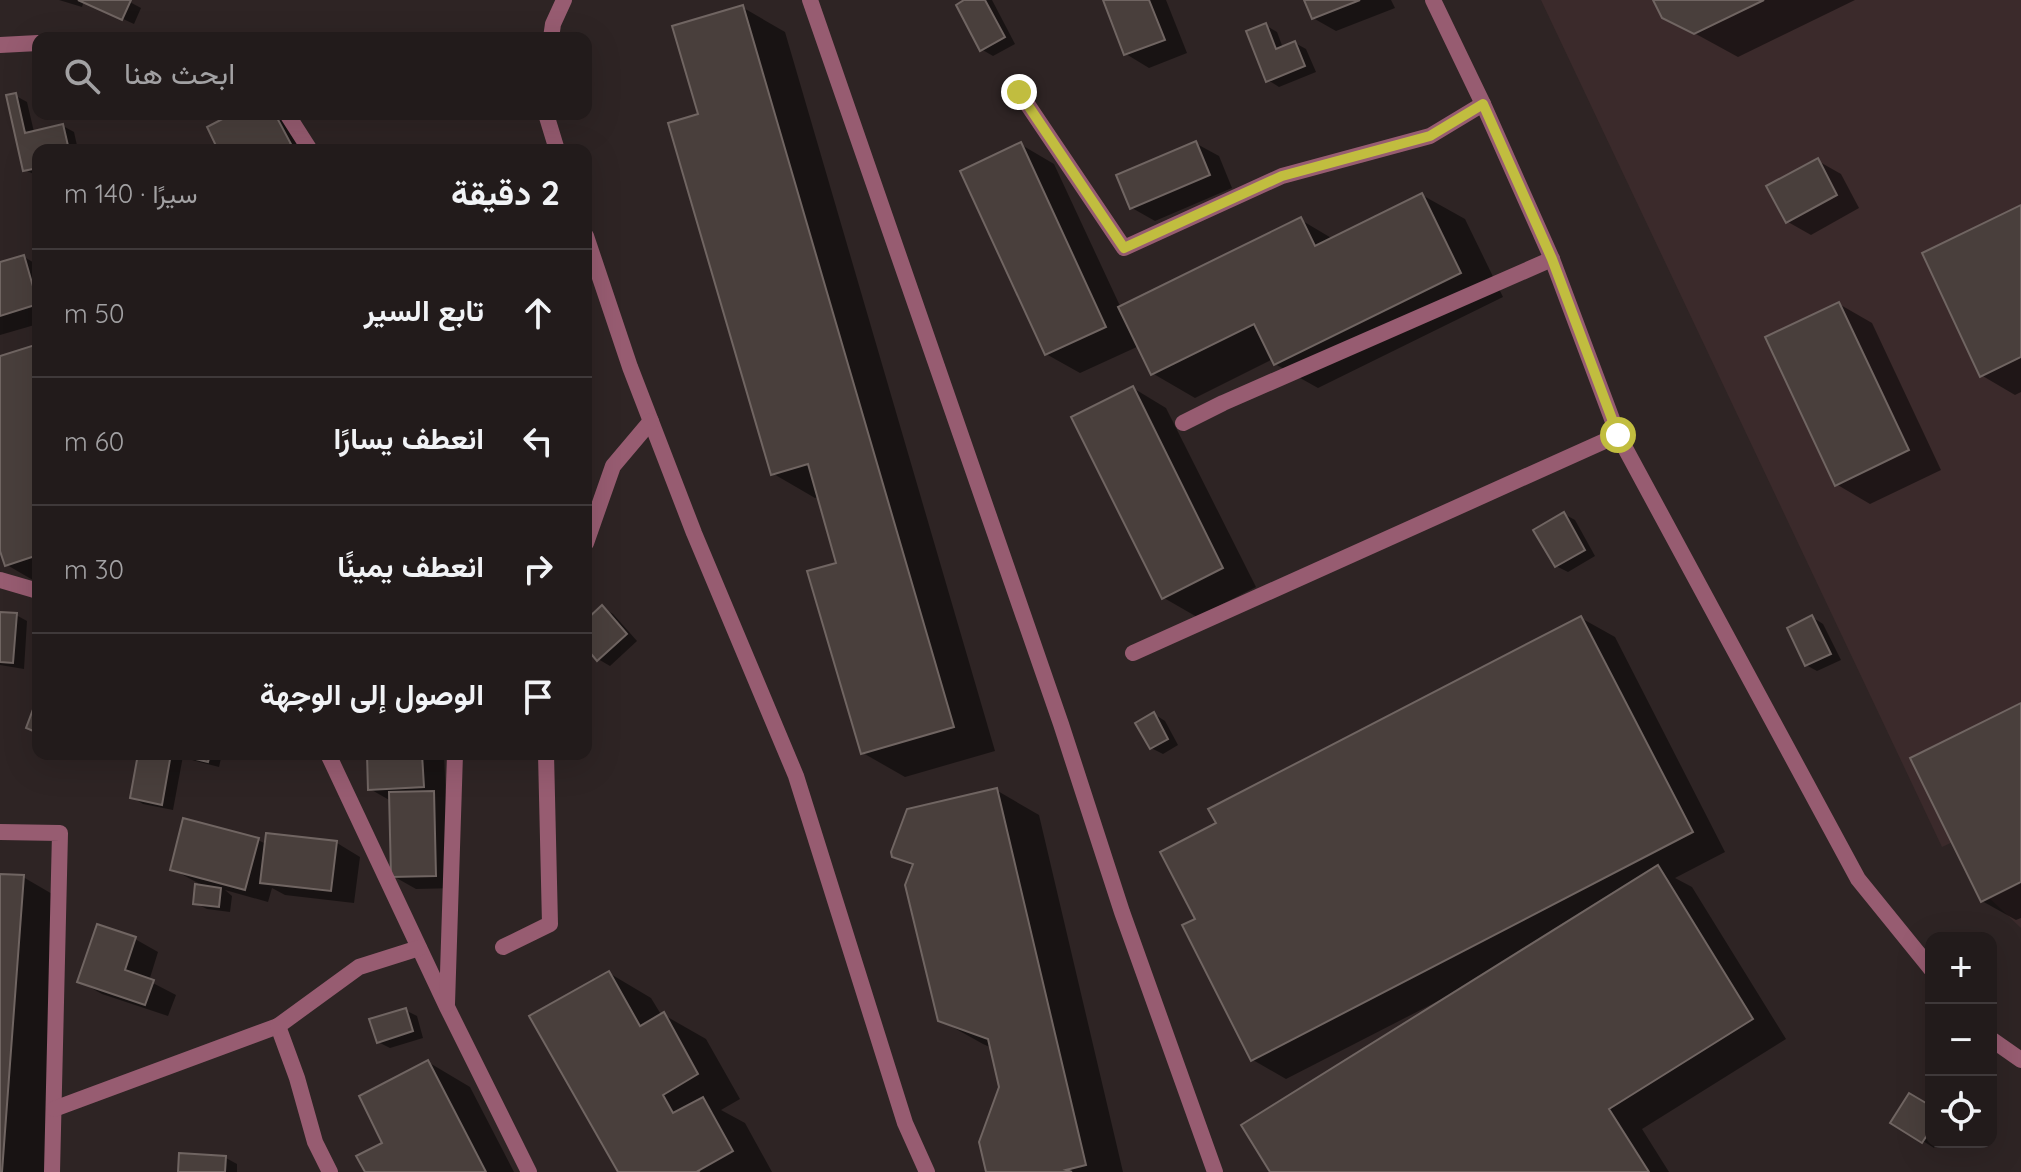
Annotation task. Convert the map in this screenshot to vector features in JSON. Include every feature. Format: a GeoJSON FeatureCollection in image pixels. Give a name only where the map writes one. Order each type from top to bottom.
{"type":"FeatureCollection","features":[{"type":"Feature","properties":{"kind":"street"},"geometry":{"type":"LineString","coordinates":[[552,32],[564,0]]}},
{"type":"Feature","properties":{"kind":"street"},"geometry":{"type":"LineString","coordinates":[[810,0],[1061,724],[1122,912],[1215,1172]]}},
{"type":"Feature","properties":{"kind":"street"},"geometry":{"type":"LineString","coordinates":[[1433,0],[1552,259],[1618,435],[1858,879],[1925,962]]}},
{"type":"Feature","properties":{"kind":"street"},"geometry":{"type":"LineString","coordinates":[[0,45],[32,43]]}},
{"type":"Feature","properties":{"kind":"street"},"geometry":{"type":"LineString","coordinates":[[1019,92],[1124,248],[1282,176],[1430,136],[1483,104]]}},
{"type":"Feature","properties":{"kind":"street"},"geometry":{"type":"LineString","coordinates":[[291,120],[306,144]]}},
{"type":"Feature","properties":{"kind":"street"},"geometry":{"type":"LineString","coordinates":[[548,120],[555,144]]}},
{"type":"Feature","properties":{"kind":"street"},"geometry":{"type":"LineString","coordinates":[[592,254],[630,367],[694,533],[796,776],[905,1123],[927,1172]]}},
{"type":"Feature","properties":{"kind":"street"},"geometry":{"type":"LineString","coordinates":[[1183,423],[1552,259]]}},
{"type":"Feature","properties":{"kind":"street"},"geometry":{"type":"LineString","coordinates":[[592,526],[613,466],[651,421]]}},
{"type":"Feature","properties":{"kind":"street"},"geometry":{"type":"LineString","coordinates":[[1133,653],[1618,435]]}},
{"type":"Feature","properties":{"kind":"street"},"geometry":{"type":"LineString","coordinates":[[0,580],[32,589]]}},
{"type":"Feature","properties":{"kind":"street"},"geometry":{"type":"LineString","coordinates":[[331,760],[529,1172]]}},
{"type":"Feature","properties":{"kind":"street"},"geometry":{"type":"LineString","coordinates":[[447,1007],[455,760]]}},
{"type":"Feature","properties":{"kind":"street"},"geometry":{"type":"LineString","coordinates":[[503,947],[550,924],[546,760]]}},
{"type":"Feature","properties":{"kind":"street"},"geometry":{"type":"LineString","coordinates":[[0,832],[60,833],[52,1172]]}},
{"type":"Feature","properties":{"kind":"street"},"geometry":{"type":"LineString","coordinates":[[54,1109],[278,1026],[359,967],[419,948]]}},
{"type":"Feature","properties":{"kind":"street"},"geometry":{"type":"LineString","coordinates":[[278,1026],[315,1142],[330,1172]]}},
{"type":"Feature","properties":{"kind":"street"},"geometry":{"type":"LineString","coordinates":[[1997,1043],[2021,1060]]}},
{"type":"Feature","properties":{"kind":"shaded area"},"geometry":{"type":"Polygon","coordinates":[[[1541,0],[2021,0],[2021,810],[1942,847],[1541,0]]]}},
{"type":"Feature","properties":{"kind":"shaded area"},"geometry":{"type":"Polygon","coordinates":[[[2021,855],[2021,928],[1970,880],[2021,855]]]}},
{"type":"Feature","properties":{"kind":"building"},"geometry":{"type":"Polygon","coordinates":[[[78,0],[131,0],[122,20],[78,0]]]}},
{"type":"Feature","properties":{"kind":"building"},"geometry":{"type":"Polygon","coordinates":[[[964,0],[985,0],[1005,37],[980,51],[956,5],[964,0]]]}},
{"type":"Feature","properties":{"kind":"building"},"geometry":{"type":"Polygon","coordinates":[[[1103,0],[1149,0],[1165,40],[1124,55],[1103,0]]]}},
{"type":"Feature","properties":{"kind":"building"},"geometry":{"type":"Polygon","coordinates":[[[1304,0],[1360,0],[1312,19],[1304,0]]]}},
{"type":"Feature","properties":{"kind":"building"},"geometry":{"type":"Polygon","coordinates":[[[1653,0],[1764,0],[1694,34],[1662,18],[1653,0]]]}},
{"type":"Feature","properties":{"kind":"building"},"geometry":{"type":"Polygon","coordinates":[[[743,5],[954,727],[861,754],[807,571],[836,563],[808,464],[771,475],[668,123],[698,114],[672,26],[743,5]]]}},
{"type":"Feature","properties":{"kind":"building"},"geometry":{"type":"Polygon","coordinates":[[[1266,23],[1276,49],[1295,41],[1305,66],[1266,82],[1246,31],[1266,23]]]}},
{"type":"Feature","properties":{"kind":"building"},"geometry":{"type":"Polygon","coordinates":[[[16,93],[25,133],[63,124],[68,144],[32,144],[32,169],[23,171],[6,95],[16,93]]]}},
{"type":"Feature","properties":{"kind":"building"},"geometry":{"type":"Polygon","coordinates":[[[220,120],[278,120],[291,144],[215,144],[207,127],[220,120]]]}},
{"type":"Feature","properties":{"kind":"building"},"geometry":{"type":"Polygon","coordinates":[[[1196,141],[1210,175],[1130,209],[1116,175],[1196,141]]]}},
{"type":"Feature","properties":{"kind":"building"},"geometry":{"type":"Polygon","coordinates":[[[1021,142],[1106,327],[1045,355],[960,171],[1021,142]]]}},
{"type":"Feature","properties":{"kind":"building"},"geometry":{"type":"Polygon","coordinates":[[[1818,158],[1837,195],[1786,223],[1766,186],[1818,158]]]}},
{"type":"Feature","properties":{"kind":"building"},"geometry":{"type":"Polygon","coordinates":[[[1422,193],[1461,273],[1274,365],[1254,324],[1151,375],[1118,307],[1301,217],[1315,246],[1422,193]]]}},
{"type":"Feature","properties":{"kind":"building"},"geometry":{"type":"Polygon","coordinates":[[[2021,205],[2021,357],[1980,377],[1922,253],[2021,205]]]}},
{"type":"Feature","properties":{"kind":"building"},"geometry":{"type":"Polygon","coordinates":[[[24,255],[32,283],[32,306],[0,316],[0,262],[24,255]]]}},
{"type":"Feature","properties":{"kind":"building"},"geometry":{"type":"Polygon","coordinates":[[[1839,302],[1909,450],[1835,486],[1765,337],[1839,302]]]}},
{"type":"Feature","properties":{"kind":"building"},"geometry":{"type":"Polygon","coordinates":[[[32,346],[32,557],[5,566],[0,551],[0,356],[32,346]]]}},
{"type":"Feature","properties":{"kind":"building"},"geometry":{"type":"Polygon","coordinates":[[[1133,386],[1223,568],[1162,599],[1071,417],[1133,386]]]}},
{"type":"Feature","properties":{"kind":"building"},"geometry":{"type":"Polygon","coordinates":[[[1564,512],[1585,550],[1555,567],[1533,530],[1564,512]]]}},
{"type":"Feature","properties":{"kind":"building"},"geometry":{"type":"Polygon","coordinates":[[[602,605],[627,634],[597,661],[592,655],[592,614],[602,605]]]}},
{"type":"Feature","properties":{"kind":"building"},"geometry":{"type":"Polygon","coordinates":[[[0,612],[17,613],[13,663],[0,662],[0,612]]]}},
{"type":"Feature","properties":{"kind":"building"},"geometry":{"type":"Polygon","coordinates":[[[1812,615],[1831,654],[1805,666],[1787,628],[1812,615]]]}},
{"type":"Feature","properties":{"kind":"building"},"geometry":{"type":"Polygon","coordinates":[[[1581,616],[1693,832],[1251,1061],[1182,925],[1195,919],[1160,852],[1216,823],[1208,809],[1581,616]]]}},
{"type":"Feature","properties":{"kind":"building"},"geometry":{"type":"Polygon","coordinates":[[[2021,703],[2021,882],[1981,902],[1910,758],[2021,703]]]}},
{"type":"Feature","properties":{"kind":"building"},"geometry":{"type":"Polygon","coordinates":[[[32,712],[32,730],[26,728],[32,712]]]}},
{"type":"Feature","properties":{"kind":"building"},"geometry":{"type":"Polygon","coordinates":[[[1154,712],[1168,739],[1150,749],[1135,723],[1154,712]]]}},
{"type":"Feature","properties":{"kind":"building"},"geometry":{"type":"Polygon","coordinates":[[[137,760],[170,760],[162,805],[130,798],[137,760]]]}},
{"type":"Feature","properties":{"kind":"building"},"geometry":{"type":"Polygon","coordinates":[[[367,760],[422,760],[424,787],[368,790],[367,760]]]}},
{"type":"Feature","properties":{"kind":"building"},"geometry":{"type":"Polygon","coordinates":[[[997,788],[1086,1165],[1066,1170],[1072,1172],[986,1172],[979,1142],[999,1087],[988,1039],[938,1021],[905,885],[913,864],[892,857],[891,852],[907,809],[997,788]]]}},
{"type":"Feature","properties":{"kind":"building"},"geometry":{"type":"Polygon","coordinates":[[[434,791],[436,876],[391,877],[389,792],[434,791]]]}},
{"type":"Feature","properties":{"kind":"building"},"geometry":{"type":"Polygon","coordinates":[[[183,818],[259,838],[245,890],[170,870],[183,818]]]}},
{"type":"Feature","properties":{"kind":"building"},"geometry":{"type":"Polygon","coordinates":[[[266,833],[337,841],[331,891],[260,883],[266,833]]]}},
{"type":"Feature","properties":{"kind":"building"},"geometry":{"type":"Polygon","coordinates":[[[1658,865],[1753,1019],[1609,1109],[1649,1172],[1270,1172],[1241,1125],[1658,865]]]}},
{"type":"Feature","properties":{"kind":"building"},"geometry":{"type":"Polygon","coordinates":[[[0,874],[24,875],[2,1172],[0,1172],[0,874]]]}},
{"type":"Feature","properties":{"kind":"building"},"geometry":{"type":"Polygon","coordinates":[[[195,884],[221,888],[219,907],[193,904],[195,884]]]}},
{"type":"Feature","properties":{"kind":"building"},"geometry":{"type":"Polygon","coordinates":[[[97,924],[136,937],[125,970],[154,980],[145,1005],[77,982],[97,924]]]}},
{"type":"Feature","properties":{"kind":"building"},"geometry":{"type":"Polygon","coordinates":[[[609,971],[640,1026],[664,1012],[698,1074],[663,1095],[673,1113],[703,1097],[733,1151],[699,1172],[618,1172],[529,1016],[609,971]]]}},
{"type":"Feature","properties":{"kind":"building"},"geometry":{"type":"Polygon","coordinates":[[[406,1008],[413,1031],[377,1043],[369,1019],[406,1008]]]}},
{"type":"Feature","properties":{"kind":"building"},"geometry":{"type":"Polygon","coordinates":[[[428,1060],[486,1172],[365,1172],[356,1156],[382,1143],[359,1096],[428,1060]]]}},
{"type":"Feature","properties":{"kind":"building"},"geometry":{"type":"Polygon","coordinates":[[[1909,1093],[1925,1102],[1925,1138],[1922,1143],[1890,1123],[1909,1093]]]}},
{"type":"Feature","properties":{"kind":"building"},"geometry":{"type":"Polygon","coordinates":[[[179,1153],[226,1156],[225,1172],[178,1172],[179,1153]]]}},
{"type":"Feature","properties":{"kind":"route"},"geometry":{"type":"LineString","coordinates":[[1019,92],[1124,248],[1282,176],[1430,136],[1483,104],[1552,259],[1618,435]]}}]}
